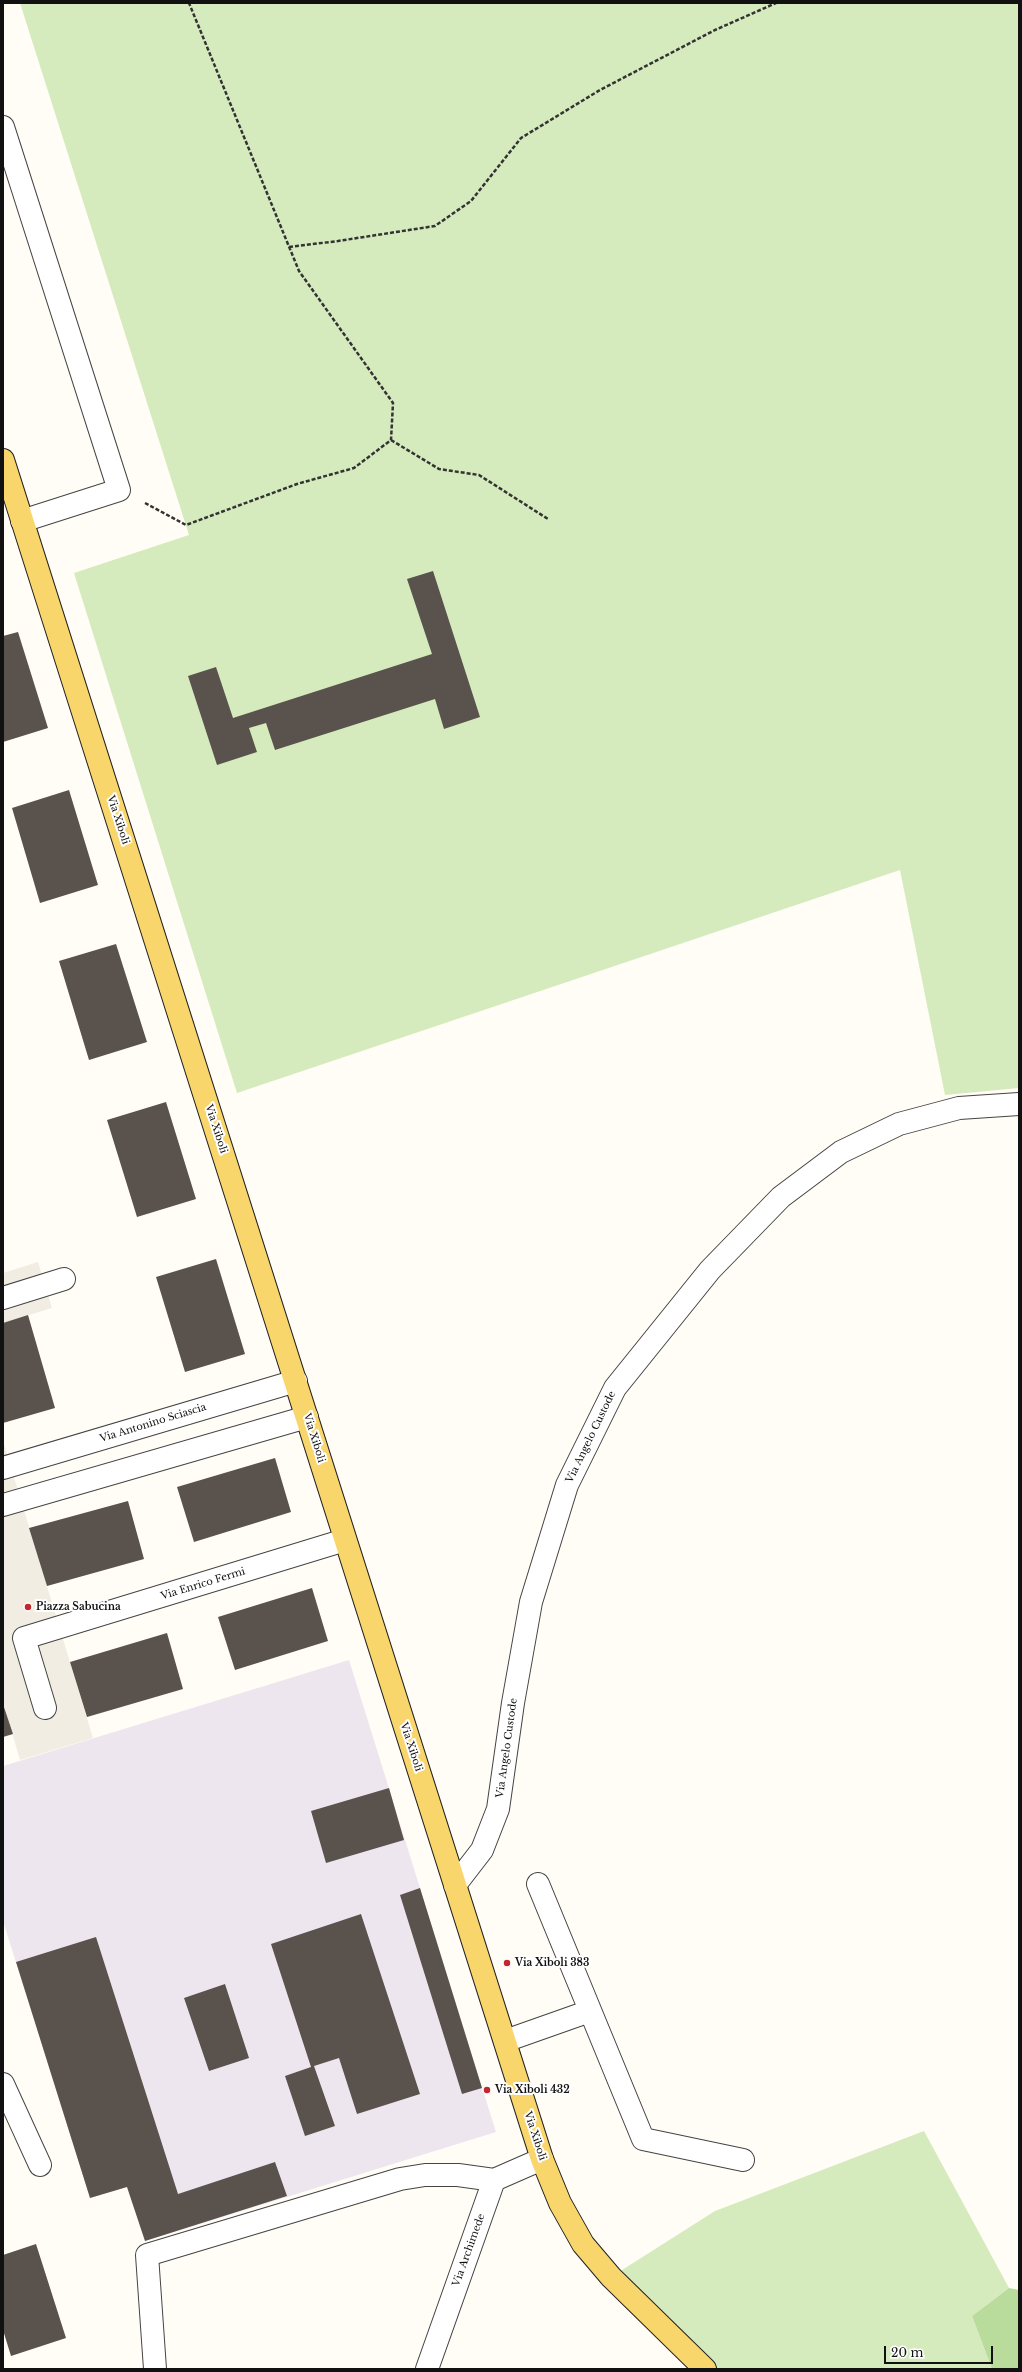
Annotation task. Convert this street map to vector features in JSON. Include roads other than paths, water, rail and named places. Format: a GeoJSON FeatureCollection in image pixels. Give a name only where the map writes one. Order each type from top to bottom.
{"type":"FeatureCollection","features":[{"type":"Feature","properties":{"kind":"main road","name":"Via Xiboli"},"geometry":{"type":"LineString","coordinates":[[3,460],[542,2159],[560,2203],[583,2244],[611,2276],[706,2369]]}},
{"type":"Feature","properties":{"kind":"street"},"geometry":{"type":"LineString","coordinates":[[3,127],[120,490],[22,521]]}},
{"type":"Feature","properties":{"kind":"street","name":"Via Angelo Custode"},"geometry":{"type":"LineString","coordinates":[[455,1885],[482,1850],[498,1810],[513,1702],[531,1602],[568,1485],[615,1388],[710,1270],[781,1197],[841,1152],[907,1122],[959,1108],[1019,1104]]}},
{"type":"Feature","properties":{"kind":"street"},"geometry":{"type":"LineString","coordinates":[[3,1298],[64,1279]]}},
{"type":"Feature","properties":{"kind":"street","name":"Via Antonino Sciascia"},"geometry":{"type":"LineString","coordinates":[[7,1467],[296,1380]]}},
{"type":"Feature","properties":{"kind":"street"},"geometry":{"type":"LineString","coordinates":[[12,1502],[307,1417]]}},
{"type":"Feature","properties":{"kind":"street","name":"Via Enrico Fermi"},"geometry":{"type":"LineString","coordinates":[[45,1708],[24,1638],[345,1540]]}},
{"type":"Feature","properties":{"kind":"street"},"geometry":{"type":"LineString","coordinates":[[538,1884],[643,2139],[743,2160]]}},
{"type":"Feature","properties":{"kind":"street"},"geometry":{"type":"LineString","coordinates":[[505,2041],[590,2011]]}},
{"type":"Feature","properties":{"kind":"street"},"geometry":{"type":"LineString","coordinates":[[3,2084],[40,2165]]}},
{"type":"Feature","properties":{"kind":"street"},"geometry":{"type":"LineString","coordinates":[[155,2369],[147,2255],[400,2179],[425,2175],[458,2175],[494,2180],[542,2159]]}},
{"type":"Feature","properties":{"kind":"street","name":"Via Archimede"},"geometry":{"type":"LineString","coordinates":[[427,2369],[494,2180]]}},
{"type":"Feature","properties":{"kind":"place","name":"Piazza Sabucina"},"geometry":{"type":"Point","coordinates":[28,1607]}},
{"type":"Feature","properties":{"kind":"place","name":"Via Xiboli 383"},"geometry":{"type":"Point","coordinates":[507,1963]}},
{"type":"Feature","properties":{"kind":"place","name":"Via Xiboli 432"},"geometry":{"type":"Point","coordinates":[487,2090]}}]}
